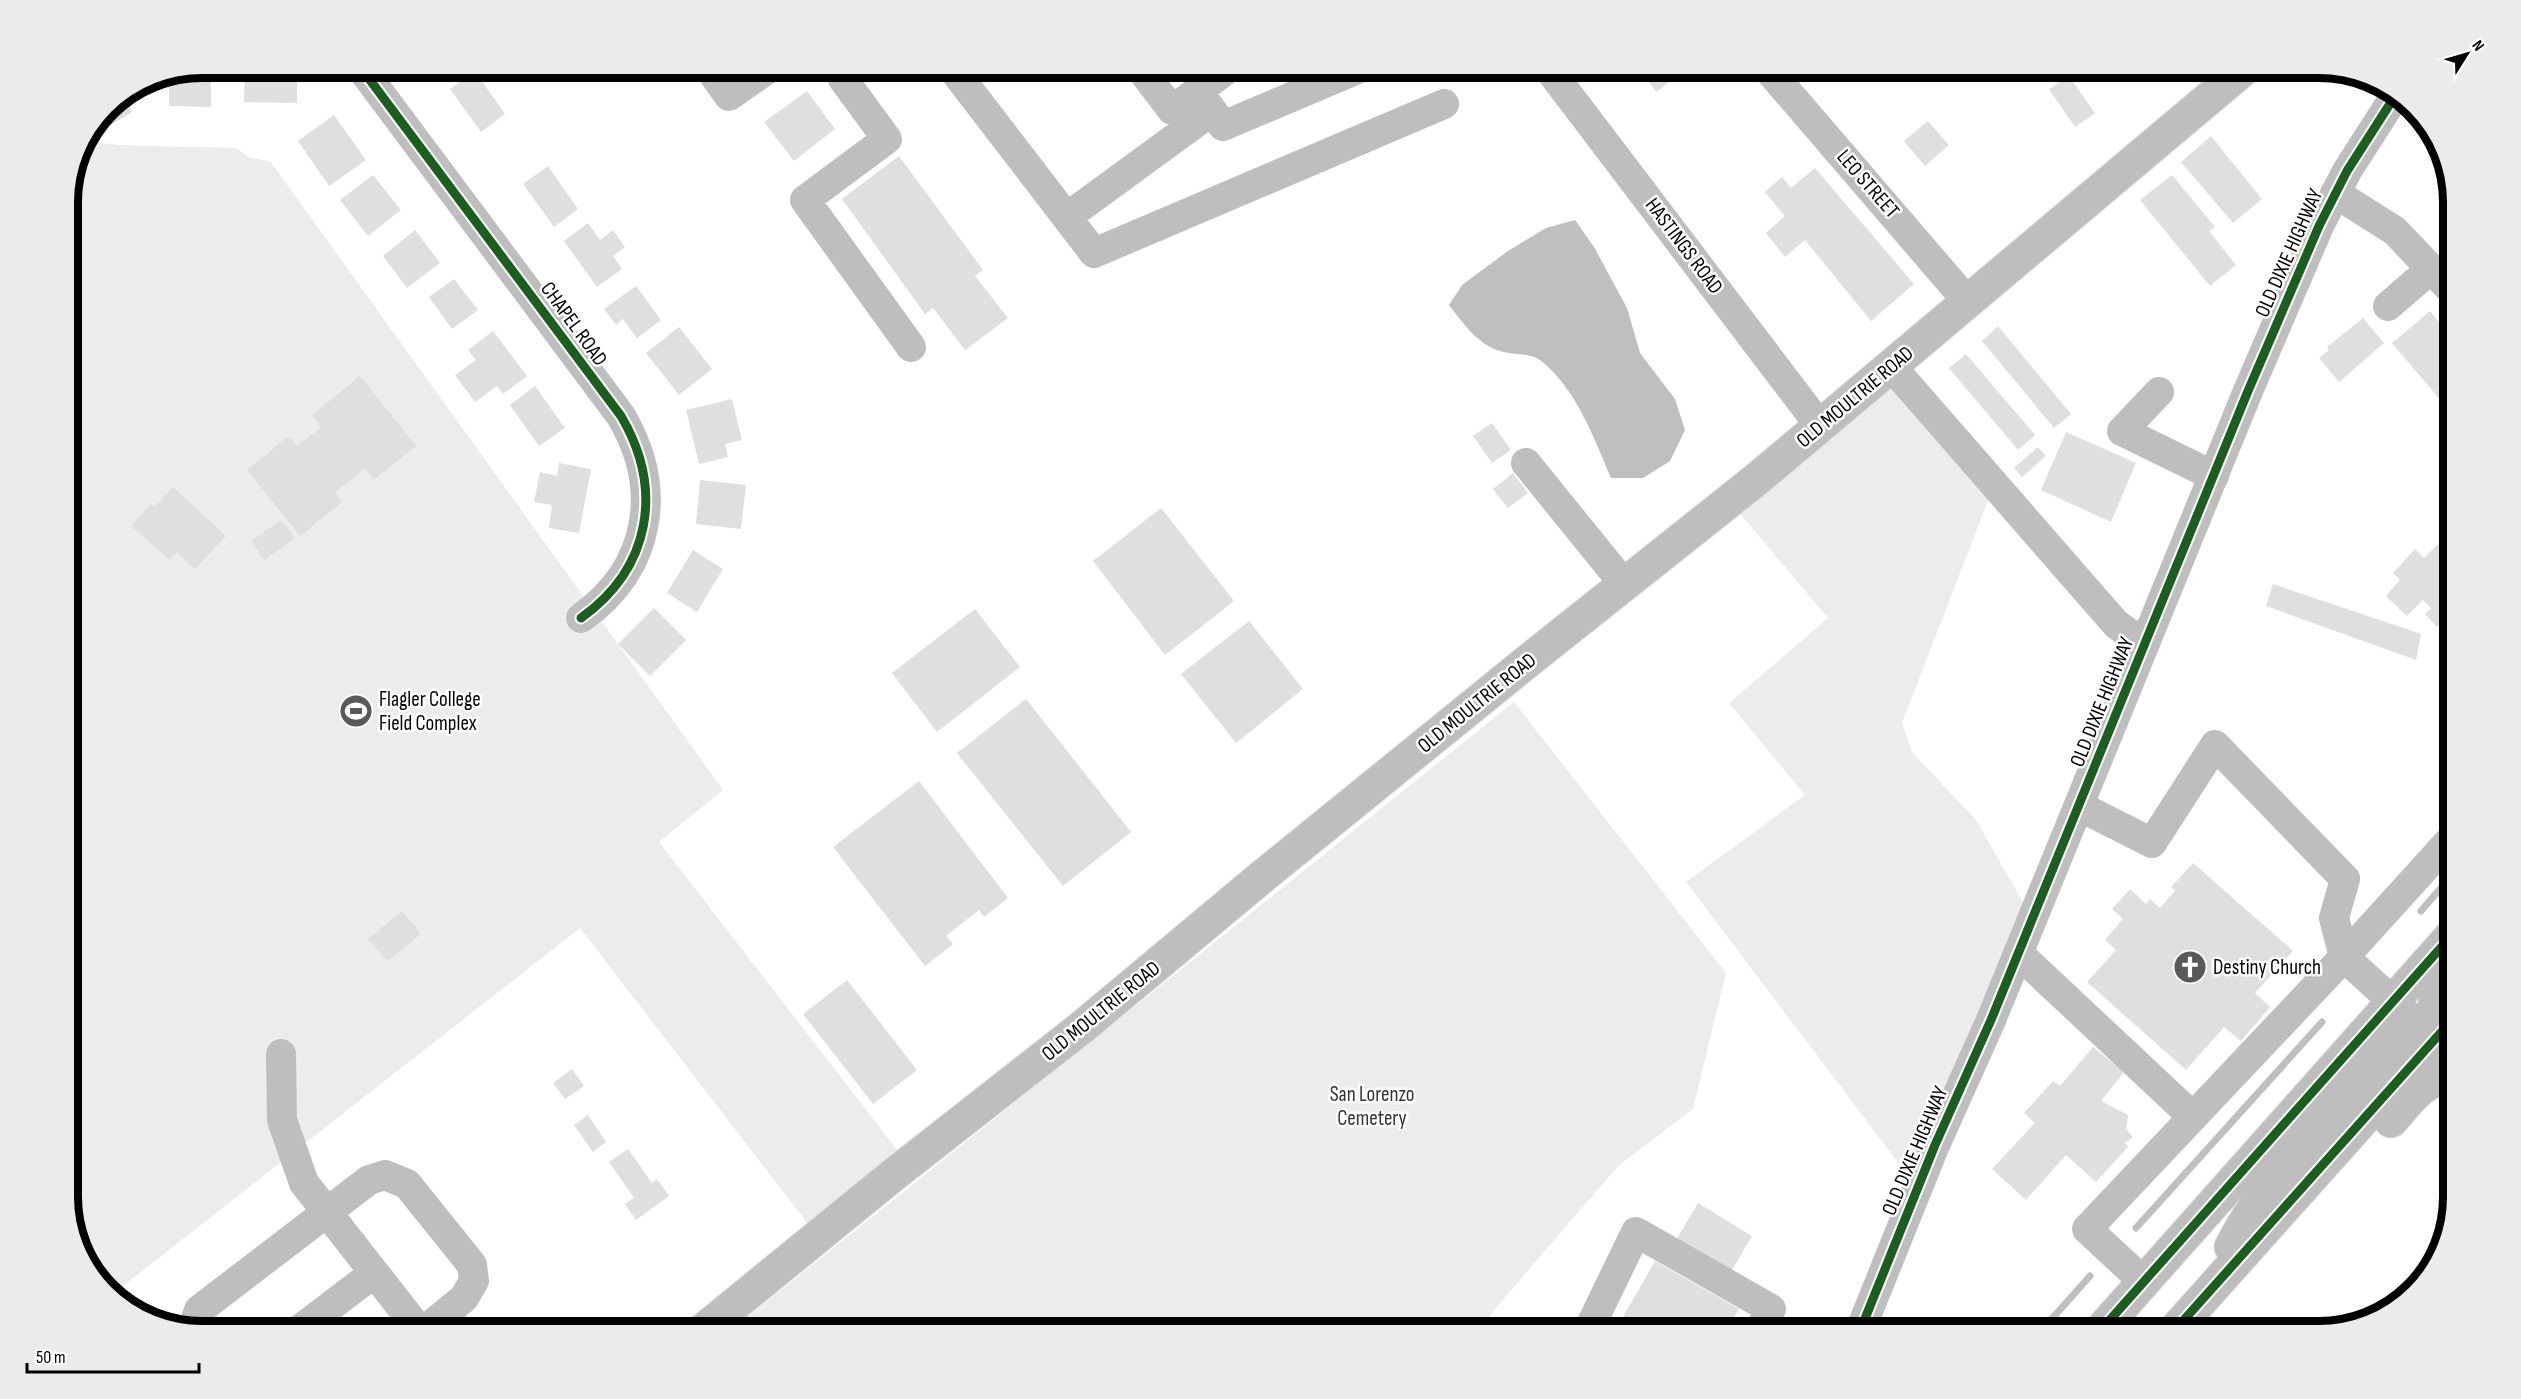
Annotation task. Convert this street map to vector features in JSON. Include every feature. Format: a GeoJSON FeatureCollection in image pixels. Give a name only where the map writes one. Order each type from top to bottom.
{"type":"FeatureCollection","features":[{"type":"Feature","properties":{"kind":"main road","name":"OLD MOULTRIE ROAD"},"geometry":{"type":"LineString","coordinates":[[715,1321],[892,1176],[1081,1028],[1263,876],[1820,426],[2234,78]]}},
{"type":"Feature","properties":{"kind":"main road"},"geometry":{"type":"LineString","coordinates":[[2110,1321],[2443,946]]}},
{"type":"Feature","properties":{"kind":"main road"},"geometry":{"type":"LineString","coordinates":[[2443,979],[2439,985],[2432,1020],[2443,1035]]}},
{"type":"Feature","properties":{"kind":"main road"},"geometry":{"type":"LineString","coordinates":[[2203,1299],[2240,1229],[2261,1196],[2393,1047],[2400,1021],[2393,1003]]}},
{"type":"Feature","properties":{"kind":"main road"},"geometry":{"type":"LineString","coordinates":[[2184,1321],[2443,1049]]}},
{"type":"Feature","properties":{"kind":"main road"},"geometry":{"type":"LineString","coordinates":[[2210,1321],[2422,1089],[2430,1081],[2443,1076]]}},
{"type":"Feature","properties":{"kind":"street","name":"CHAPEL ROAD"},"geometry":{"type":"LineString","coordinates":[[369,78],[621,416],[633,436],[646,481],[645,518],[639,544],[612,592],[581,618]]}},
{"type":"Feature","properties":{"kind":"street"},"geometry":{"type":"LineString","coordinates":[[716,78],[729,96],[755,78]]}},
{"type":"Feature","properties":{"kind":"street"},"geometry":{"type":"LineString","coordinates":[[849,78],[887,139],[805,200],[911,347]]}},
{"type":"Feature","properties":{"kind":"street"},"geometry":{"type":"LineString","coordinates":[[960,78],[1094,253],[1444,104]]}},
{"type":"Feature","properties":{"kind":"street"},"geometry":{"type":"LineString","coordinates":[[1148,78],[1172,110],[1205,101]]}},
{"type":"Feature","properties":{"kind":"street"},"geometry":{"type":"LineString","coordinates":[[1067,217],[1205,101],[1222,78]]}},
{"type":"Feature","properties":{"kind":"street"},"geometry":{"type":"LineString","coordinates":[[1205,101],[1223,126],[1336,78]]}},
{"type":"Feature","properties":{"kind":"street","name":"HASTINGS ROAD"},"geometry":{"type":"LineString","coordinates":[[1556,78],[1820,426]]}},
{"type":"Feature","properties":{"kind":"street","name":"LEO STREET"},"geometry":{"type":"LineString","coordinates":[[1776,78],[1968,302]]}},
{"type":"Feature","properties":{"kind":"street","name":"OLD DIXIE HIGHWAY"},"geometry":{"type":"LineString","coordinates":[[1864,1321],[1935,1145],[1991,1020],[2319,226],[2335,193],[2391,102]]}},
{"type":"Feature","properties":{"kind":"street"},"geometry":{"type":"LineString","coordinates":[[2335,193],[2395,231],[2443,281]]}},
{"type":"Feature","properties":{"kind":"street"},"geometry":{"type":"LineString","coordinates":[[2388,306],[2432,268]]}},
{"type":"Feature","properties":{"kind":"street"},"geometry":{"type":"LineString","coordinates":[[1892,366],[2116,624],[2146,641]]}},
{"type":"Feature","properties":{"kind":"street"},"geometry":{"type":"LineString","coordinates":[[2159,392],[2122,431],[2214,476]]}},
{"type":"Feature","properties":{"kind":"street"},"geometry":{"type":"LineString","coordinates":[[1526,463],[1624,584]]}},
{"type":"Feature","properties":{"kind":"street"},"geometry":{"type":"LineString","coordinates":[[2079,806],[2152,843],[2215,745],[2344,879],[2334,918],[2344,957],[2393,1003],[2443,1039]]}},
{"type":"Feature","properties":{"kind":"street"},"geometry":{"type":"LineString","coordinates":[[2144,1282],[2087,1229],[2344,957],[2443,848]]}},
{"type":"Feature","properties":{"kind":"street"},"geometry":{"type":"LineString","coordinates":[[2018,953],[2193,1117]]}},
{"type":"Feature","properties":{"kind":"street"},"geometry":{"type":"LineString","coordinates":[[281,1054],[282,1120],[304,1183],[413,1321]]}},
{"type":"Feature","properties":{"kind":"street"},"geometry":{"type":"LineString","coordinates":[[195,1321],[199,1310],[327,1211],[369,1180],[386,1175],[407,1184],[472,1265],[474,1281],[464,1298],[436,1321]]}},
{"type":"Feature","properties":{"kind":"street"},"geometry":{"type":"LineString","coordinates":[[1593,1321],[1636,1232],[1771,1309],[1765,1321]]}},
{"type":"Feature","properties":{"kind":"street"},"geometry":{"type":"LineString","coordinates":[[312,1321],[374,1273]]}},
{"type":"Feature","properties":{"kind":"green space","name":"Flagler College Field Complex"},"geometry":{"type":"Polygon","coordinates":[[[94,142],[120,145],[236,148],[250,158],[270,161],[586,600],[564,616],[579,634],[600,619],[723,790],[659,842],[908,1164],[818,1237],[580,928],[119,1289],[99,1266],[85,1237],[78,1205],[78,194],[82,170],[94,142]]]}},
{"type":"Feature","properties":{"kind":"green space"},"geometry":{"type":"Polygon","coordinates":[[[1890,384],[1989,498],[1902,723],[1912,752],[1976,820],[2024,904],[1909,1177],[1686,882],[1805,795],[1729,703],[1828,618],[1737,510],[1890,384]]]}},
{"type":"Feature","properties":{"kind":"green space","name":"San Lorenzo Cemetery"},"geometry":{"type":"Polygon","coordinates":[[[1514,702],[1726,973],[1693,1109],[1618,1166],[1486,1321],[742,1321],[1514,702]]]}},
{"type":"Feature","properties":{"kind":"shaded area"},"geometry":{"type":"Polygon","coordinates":[[[1575,220],[1594,247],[1627,308],[1640,353],[1675,399],[1685,430],[1670,461],[1643,478],[1611,478],[1583,415],[1553,371],[1536,358],[1500,351],[1484,343],[1471,332],[1449,305],[1462,285],[1508,251],[1546,228],[1575,220]]]}},
{"type":"Feature","properties":{"kind":"building"},"geometry":{"type":"Polygon","coordinates":[[[211,78],[211,107],[169,106],[169,88],[157,88],[178,80],[211,78]]]}},
{"type":"Feature","properties":{"kind":"building"},"geometry":{"type":"Polygon","coordinates":[[[245,78],[297,78],[297,103],[244,102],[245,78]]]}},
{"type":"Feature","properties":{"kind":"building"},"geometry":{"type":"Polygon","coordinates":[[[465,78],[480,78],[505,114],[481,132],[450,89],[465,78]]]}},
{"type":"Feature","properties":{"kind":"building"},"geometry":{"type":"Polygon","coordinates":[[[1645,78],[1673,78],[1657,92],[1645,78]]]}},
{"type":"Feature","properties":{"kind":"building"},"geometry":{"type":"Polygon","coordinates":[[[2066,78],[2070,78],[2095,113],[2075,127],[2049,89],[2066,78]]]}},
{"type":"Feature","properties":{"kind":"building"},"geometry":{"type":"Polygon","coordinates":[[[807,91],[835,129],[794,161],[764,122],[807,91]]]}},
{"type":"Feature","properties":{"kind":"building"},"geometry":{"type":"Polygon","coordinates":[[[127,104],[132,112],[100,132],[114,114],[127,104]]]}},
{"type":"Feature","properties":{"kind":"building"},"geometry":{"type":"Polygon","coordinates":[[[334,115],[366,160],[329,186],[298,141],[334,115]]]}},
{"type":"Feature","properties":{"kind":"building"},"geometry":{"type":"Polygon","coordinates":[[[1928,121],[1949,145],[1925,166],[1904,141],[1928,121]]]}},
{"type":"Feature","properties":{"kind":"building"},"geometry":{"type":"Polygon","coordinates":[[[2211,136],[2262,199],[2233,223],[2181,162],[2211,136]]]}},
{"type":"Feature","properties":{"kind":"building"},"geometry":{"type":"Polygon","coordinates":[[[899,156],[983,270],[975,276],[1008,318],[965,350],[933,308],[925,314],[842,199],[899,156]]]}},
{"type":"Feature","properties":{"kind":"building"},"geometry":{"type":"Polygon","coordinates":[[[548,166],[578,209],[554,227],[523,184],[548,166]]]}},
{"type":"Feature","properties":{"kind":"building"},"geometry":{"type":"Polygon","coordinates":[[[1815,168],[1914,284],[1871,321],[1805,240],[1785,257],[1766,233],[1785,216],[1765,192],[1782,177],[1791,188],[1815,168]]]}},
{"type":"Feature","properties":{"kind":"building"},"geometry":{"type":"Polygon","coordinates":[[[373,175],[401,210],[368,236],[340,200],[373,175]]]}},
{"type":"Feature","properties":{"kind":"building"},"geometry":{"type":"Polygon","coordinates":[[[2172,175],[2215,227],[2209,231],[2236,265],[2210,286],[2140,200],[2172,175]]]}},
{"type":"Feature","properties":{"kind":"building"},"geometry":{"type":"Polygon","coordinates":[[[588,223],[600,240],[613,230],[625,247],[613,256],[622,269],[597,287],[564,241],[588,223]]]}},
{"type":"Feature","properties":{"kind":"building"},"geometry":{"type":"Polygon","coordinates":[[[415,230],[440,263],[407,288],[383,256],[415,230]]]}},
{"type":"Feature","properties":{"kind":"building"},"geometry":{"type":"Polygon","coordinates":[[[454,279],[478,310],[452,329],[429,297],[454,279]]]}},
{"type":"Feature","properties":{"kind":"building"},"geometry":{"type":"Polygon","coordinates":[[[636,286],[661,320],[637,338],[623,319],[616,325],[604,309],[636,286]]]}},
{"type":"Feature","properties":{"kind":"building"},"geometry":{"type":"Polygon","coordinates":[[[2430,311],[2443,327],[2443,403],[2392,343],[2430,311]]]}},
{"type":"Feature","properties":{"kind":"building"},"geometry":{"type":"Polygon","coordinates":[[[2363,318],[2384,343],[2339,382],[2319,358],[2329,350],[2327,347],[2363,318]]]}},
{"type":"Feature","properties":{"kind":"building"},"geometry":{"type":"Polygon","coordinates":[[[1998,326],[2071,414],[2054,428],[1982,341],[1998,326]]]}},
{"type":"Feature","properties":{"kind":"building"},"geometry":{"type":"Polygon","coordinates":[[[679,327],[712,369],[679,395],[646,353],[679,327]]]}},
{"type":"Feature","properties":{"kind":"building"},"geometry":{"type":"Polygon","coordinates":[[[493,331],[527,376],[503,394],[497,386],[475,402],[455,375],[476,360],[468,350],[493,331]]]}},
{"type":"Feature","properties":{"kind":"building"},"geometry":{"type":"Polygon","coordinates":[[[1966,354],[2035,435],[2018,450],[1949,368],[1966,354]]]}},
{"type":"Feature","properties":{"kind":"building"},"geometry":{"type":"Polygon","coordinates":[[[360,376],[416,446],[374,480],[365,468],[335,493],[342,502],[300,536],[247,470],[289,436],[297,446],[321,427],[312,415],[360,376]]]}},
{"type":"Feature","properties":{"kind":"building"},"geometry":{"type":"Polygon","coordinates":[[[535,386],[565,428],[539,446],[510,405],[535,386]]]}},
{"type":"Feature","properties":{"kind":"building"},"geometry":{"type":"Polygon","coordinates":[[[732,399],[742,440],[725,444],[728,457],[699,464],[686,410],[732,399]]]}},
{"type":"Feature","properties":{"kind":"building"},"geometry":{"type":"Polygon","coordinates":[[[1492,423],[1511,450],[1492,463],[1473,436],[1492,423]]]}},
{"type":"Feature","properties":{"kind":"building"},"geometry":{"type":"Polygon","coordinates":[[[2066,432],[2136,463],[2111,522],[2041,490],[2066,432]]]}},
{"type":"Feature","properties":{"kind":"building"},"geometry":{"type":"Polygon","coordinates":[[[2038,447],[2046,456],[2022,477],[2014,468],[2038,447]]]}},
{"type":"Feature","properties":{"kind":"building"},"geometry":{"type":"Polygon","coordinates":[[[559,463],[591,469],[579,533],[549,528],[552,505],[534,502],[540,472],[557,476],[559,463]]]}},
{"type":"Feature","properties":{"kind":"building"},"geometry":{"type":"Polygon","coordinates":[[[1513,473],[1528,493],[1508,508],[1493,489],[1513,473]]]}},
{"type":"Feature","properties":{"kind":"building"},"geometry":{"type":"Polygon","coordinates":[[[700,480],[746,485],[741,529],[696,524],[700,480]]]}},
{"type":"Feature","properties":{"kind":"building"},"geometry":{"type":"Polygon","coordinates":[[[173,487],[226,536],[195,569],[177,552],[170,560],[131,526],[151,504],[155,507],[173,487]]]}},
{"type":"Feature","properties":{"kind":"building"},"geometry":{"type":"Polygon","coordinates":[[[1161,508],[1234,601],[1165,655],[1093,561],[1161,508]]]}},
{"type":"Feature","properties":{"kind":"building"},"geometry":{"type":"Polygon","coordinates":[[[281,520],[295,538],[264,560],[251,541],[281,520]]]}},
{"type":"Feature","properties":{"kind":"building"},"geometry":{"type":"Polygon","coordinates":[[[2438,544],[2443,549],[2443,621],[2437,627],[2425,614],[2431,608],[2423,600],[2407,616],[2386,596],[2400,580],[2393,573],[2415,549],[2424,558],[2438,544]]]}},
{"type":"Feature","properties":{"kind":"building"},"geometry":{"type":"Polygon","coordinates":[[[693,550],[723,569],[697,612],[667,593],[693,550]]]}},
{"type":"Feature","properties":{"kind":"building"},"geometry":{"type":"Polygon","coordinates":[[[2273,584],[2421,634],[2416,660],[2266,606],[2273,584]]]}},
{"type":"Feature","properties":{"kind":"building"},"geometry":{"type":"Polygon","coordinates":[[[654,608],[686,640],[650,676],[618,644],[654,608]]]}},
{"type":"Feature","properties":{"kind":"building"},"geometry":{"type":"Polygon","coordinates":[[[975,609],[1020,667],[937,732],[892,673],[975,609]]]}},
{"type":"Feature","properties":{"kind":"building"},"geometry":{"type":"Polygon","coordinates":[[[1249,621],[1303,689],[1236,743],[1181,674],[1249,621]]]}},
{"type":"Feature","properties":{"kind":"building"},"geometry":{"type":"Polygon","coordinates":[[[1026,699],[1131,832],[1063,886],[957,753],[1026,699]]]}},
{"type":"Feature","properties":{"kind":"building"},"geometry":{"type":"Polygon","coordinates":[[[919,781],[1008,898],[984,917],[979,910],[946,936],[953,944],[925,966],[833,847],[919,781]]]}},
{"type":"Feature","properties":{"kind":"building","name":"Destiny Church"},"geometry":{"type":"Polygon","coordinates":[[[2193,863],[2293,951],[2255,993],[2270,1007],[2241,1041],[2224,1027],[2186,1070],[2087,982],[2116,950],[2105,940],[2123,919],[2112,909],[2130,889],[2146,904],[2150,899],[2160,908],[2175,891],[2171,887],[2193,863]]]}},
{"type":"Feature","properties":{"kind":"building"},"geometry":{"type":"Polygon","coordinates":[[[402,911],[421,934],[387,961],[368,939],[402,911]]]}},
{"type":"Feature","properties":{"kind":"building"},"geometry":{"type":"Polygon","coordinates":[[[847,980],[917,1070],[873,1104],[803,1014],[847,980]]]}},
{"type":"Feature","properties":{"kind":"building"},"geometry":{"type":"Polygon","coordinates":[[[2093,1047],[2124,1072],[2101,1101],[2128,1115],[2126,1129],[2133,1137],[2125,1143],[2128,1147],[2096,1182],[2066,1155],[2026,1200],[1992,1169],[2035,1123],[2024,1113],[2053,1081],[2060,1086],[2093,1047]]]}},
{"type":"Feature","properties":{"kind":"building"},"geometry":{"type":"Polygon","coordinates":[[[572,1069],[584,1086],[565,1099],[553,1083],[572,1069]]]}},
{"type":"Feature","properties":{"kind":"building"},"geometry":{"type":"Polygon","coordinates":[[[588,1115],[606,1142],[593,1152],[574,1125],[588,1115]]]}},
{"type":"Feature","properties":{"kind":"building"},"geometry":{"type":"Polygon","coordinates":[[[628,1149],[652,1183],[657,1179],[669,1196],[636,1220],[625,1204],[634,1198],[609,1162],[628,1149]]]}},
{"type":"Feature","properties":{"kind":"building"},"geometry":{"type":"Polygon","coordinates":[[[1698,1203],[1752,1236],[1729,1275],[1675,1242],[1698,1203]]]}},
{"type":"Feature","properties":{"kind":"building"},"geometry":{"type":"Polygon","coordinates":[[[1655,1261],[1739,1309],[1732,1321],[1621,1321],[1655,1261]]]}},
{"type":"Feature","properties":{"kind":"waterway"},"geometry":{"type":"LineString","coordinates":[[2421,911],[2443,886]]}},
{"type":"Feature","properties":{"kind":"waterway"},"geometry":{"type":"LineString","coordinates":[[2136,1228],[2322,1022]]}},
{"type":"Feature","properties":{"kind":"waterway"},"geometry":{"type":"LineString","coordinates":[[2050,1321],[2090,1276]]}},
{"type":"Feature","properties":{"kind":"cycle path"},"geometry":{"type":"LineString","coordinates":[[368,78],[621,416],[634,444],[643,471],[646,499],[643,526],[636,551],[623,576],[605,598],[581,618]]}},
{"type":"Feature","properties":{"kind":"cycle path"},"geometry":{"type":"LineString","coordinates":[[1864,1321],[1935,1145],[1991,1020],[2248,391],[2319,226],[2347,171],[2391,102]]}},
{"type":"Feature","properties":{"kind":"cycle path"},"geometry":{"type":"LineString","coordinates":[[2109,1321],[2443,945]]}},
{"type":"Feature","properties":{"kind":"cycle path"},"geometry":{"type":"LineString","coordinates":[[2183,1321],[2443,1030]]}},
{"type":"Feature","properties":{"kind":"place","name":"Flagler College Field Complex"},"geometry":{"type":"Point","coordinates":[356,711]}},
{"type":"Feature","properties":{"kind":"place","name":"Destiny Church"},"geometry":{"type":"Point","coordinates":[2190,967]}}]}
